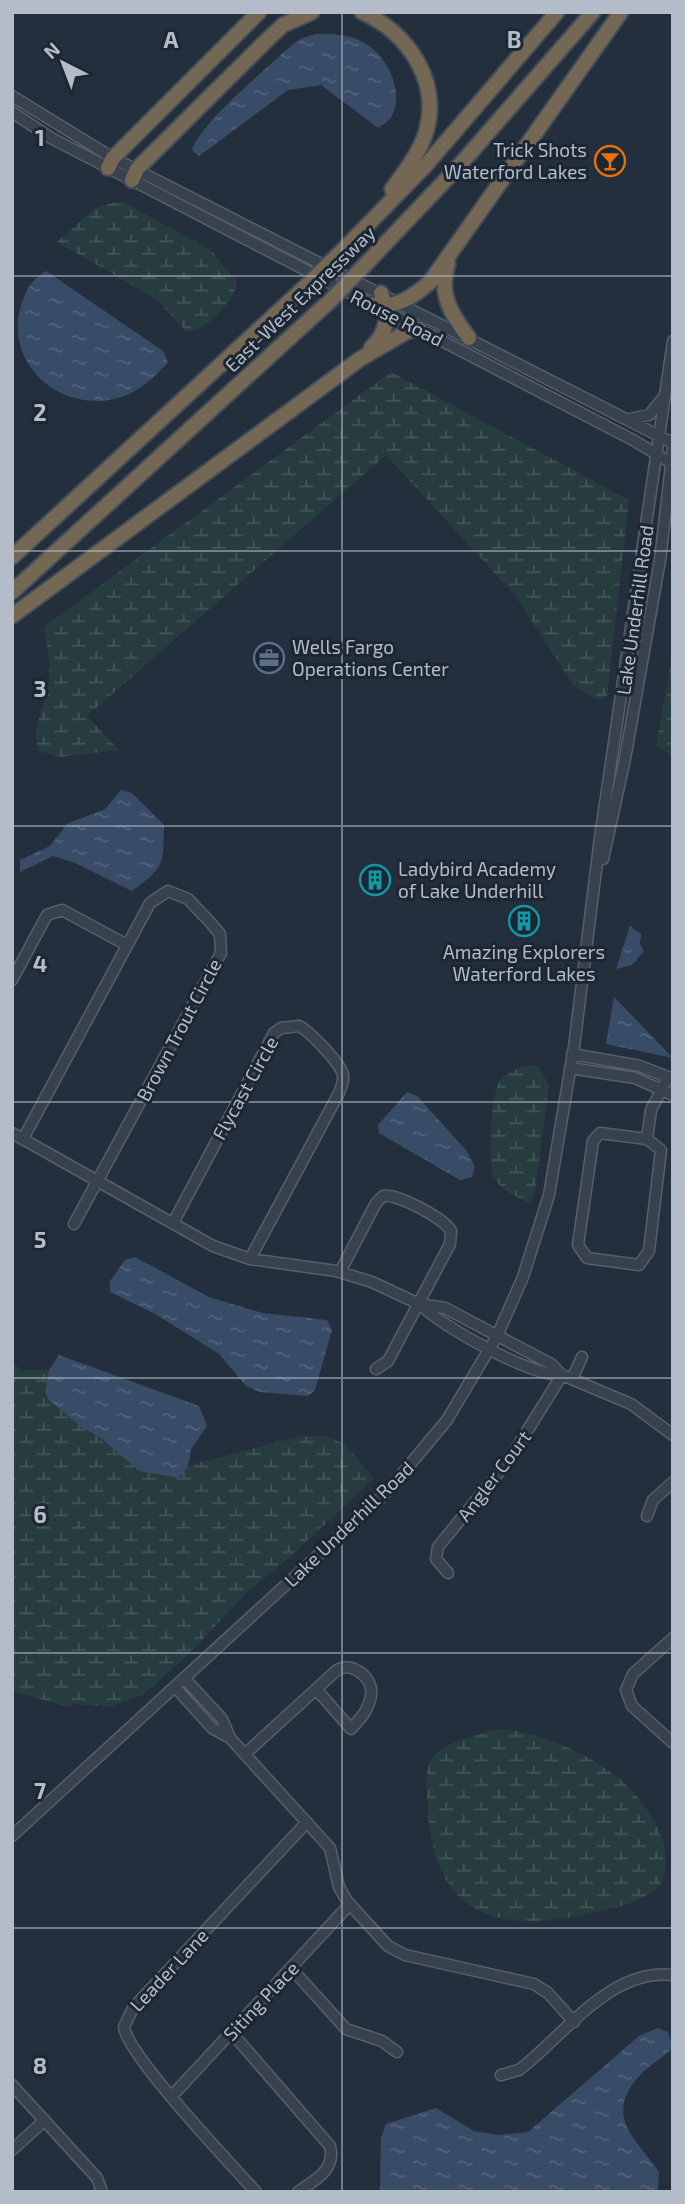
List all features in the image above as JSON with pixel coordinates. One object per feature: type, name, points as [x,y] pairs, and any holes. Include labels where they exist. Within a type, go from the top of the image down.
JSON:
[{"type":"highway","points":[[111,163],[260,12]]},
{"type":"highway","points":[[134,175],[284,25],[312,12]]},
{"type":"highway","points":[[343,250],[404,173],[425,135],[430,115],[423,69],[408,47],[382,21],[362,12]]},
{"type":"highway","name":"East-West Expressway","points":[[12,557],[343,250],[426,165],[557,12]]},
{"type":"highway","name":"East-West Expressway","points":[[12,592],[332,299],[459,166],[593,12]]},
{"type":"highway","points":[[371,305],[389,304],[414,296],[430,282],[451,257],[621,12]]},
{"type":"highway","points":[[451,257],[443,277],[444,294],[448,309],[469,338]]},
{"type":"highway","points":[[360,359],[384,332],[389,304]]},
{"type":"highway","points":[[12,615],[360,359],[408,331],[419,329]]},
{"type":"street","name":"Rouse Road","points":[[12,96],[111,163]]},
{"type":"street","name":"Rouse Road","points":[[12,112],[51,138],[111,163],[389,304],[469,338],[629,419],[673,446]]},
{"type":"street","name":"Rouse Road","points":[[134,175],[371,305]]},
{"type":"street","name":"Rouse Road","points":[[389,304],[419,329],[671,463]]},
{"type":"street","name":"Lake Underhill Road","points":[[12,1836],[402,1476],[447,1420],[497,1336],[523,1277],[549,1195],[570,1068],[673,341]]},
{"type":"street","points":[[629,419],[649,415],[667,394]]},
{"type":"street","name":"Lake Underhill Road","points":[[596,879],[625,759],[662,545],[673,446]]},
{"type":"street","points":[[662,545],[673,522]]},
{"type":"street","name":"Brown Trout Circle","points":[[23,1139],[150,903],[159,895],[176,892],[188,899],[220,934],[221,953],[98,1181]]},
{"type":"street","points":[[12,980],[47,915],[55,911],[62,910],[127,945]]},
{"type":"street","name":"Flycast Circle","points":[[173,1223],[274,1033],[281,1028],[299,1026],[311,1035],[342,1070],[344,1078],[339,1093],[250,1259]]},
{"type":"street","points":[[572,1054],[633,1064],[670,1078],[651,1110],[647,1139]]},
{"type":"street","points":[[570,1068],[629,1077],[673,1096]]},
{"type":"street","points":[[12,1133],[213,1246],[250,1259],[340,1272],[372,1282],[419,1304],[445,1308],[550,1363],[567,1378]]},
{"type":"street","points":[[600,1133],[647,1139],[661,1150],[649,1251],[642,1262],[634,1266],[587,1258],[579,1249],[577,1240],[593,1141],[600,1133]]},
{"type":"street","points":[[74,1224],[98,1181]]},
{"type":"street","points":[[340,1272],[378,1200],[387,1195],[395,1196],[446,1223],[452,1234],[450,1244],[388,1361],[376,1369]]},
{"type":"street","points":[[419,1304],[439,1322],[544,1375],[567,1378],[635,1407],[673,1435]]},
{"type":"street","points":[[567,1378],[582,1357]]},
{"type":"street","name":"Angler Court","points":[[448,1573],[436,1559],[438,1547],[509,1460],[567,1378]]},
{"type":"street","points":[[648,1516],[653,1500],[673,1482]]},
{"type":"street","points":[[673,1638],[633,1674],[626,1690],[635,1709],[673,1743]]},
{"type":"street","points":[[245,1754],[316,1689],[338,1669],[349,1667],[369,1683],[371,1695],[364,1715],[351,1729],[316,1689]]},
{"type":"street","points":[[185,1679],[222,1719],[230,1738]]},
{"type":"street","points":[[175,1687],[212,1728],[230,1738],[332,1850],[339,1887],[350,1904],[394,1951],[534,1984],[548,1993],[574,2022]]},
{"type":"street","name":"Leader Lane","points":[[256,2192],[172,2096],[128,2038],[126,2018],[307,1822]]},
{"type":"street","name":"Siting Place","points":[[172,2096],[350,1904]]},
{"type":"street","points":[[292,1968],[346,2029],[382,2041],[397,2052]]},
{"type":"street","points":[[500,2075],[519,2070],[624,1982],[646,1975],[673,1975]]},
{"type":"street","points":[[232,2032],[330,2146],[332,2157],[327,2170],[298,2192]]},
{"type":"street","points":[[12,2085],[97,2178],[102,2192]]},
{"type":"street","points":[[12,2150],[45,2120]]},
{"type":"green space","points":[[115,202],[125,203],[211,250],[236,281],[232,297],[211,320],[187,332],[156,299],[57,242],[96,208]]},
{"type":"green space","points":[[391,372],[629,500],[607,697],[597,700],[574,686],[514,594],[386,455],[87,716],[119,750],[61,757],[39,751],[37,727],[49,680],[49,657],[44,627]]},
{"type":"green space","points":[[673,649],[673,757],[656,746]]},
{"type":"green space","points":[[531,1065],[539,1067],[549,1085],[535,1191],[530,1203],[510,1193],[497,1182],[492,1169],[490,1145],[493,1103],[500,1080],[517,1069]]},
{"type":"green space","points":[[12,1362],[21,1370],[49,1370],[45,1392],[48,1399],[81,1427],[101,1438],[139,1471],[187,1466],[297,1437],[326,1436],[345,1444],[374,1479],[282,1564],[247,1592],[192,1651],[143,1695],[111,1707],[75,1704],[68,1707],[12,1691]]},
{"type":"green space","points":[[499,1729],[528,1733],[572,1749],[611,1772],[634,1793],[656,1824],[663,1841],[665,1873],[653,1892],[619,1907],[538,1921],[509,1919],[483,1912],[462,1899],[445,1878],[434,1849],[426,1789],[427,1773],[432,1759],[443,1749],[466,1738]]},
{"type":"water","points":[[316,34],[350,37],[363,42],[378,54],[392,75],[395,87],[394,111],[388,121],[378,128],[321,85],[288,90],[199,156],[192,150],[197,139],[219,112],[286,50],[300,39]]},
{"type":"water","points":[[46,271],[163,351],[168,363],[147,383],[121,397],[98,401],[74,398],[53,388],[36,374],[23,354],[18,331],[25,294],[33,281]]},
{"type":"water","points":[[121,790],[132,793],[164,825],[160,864],[143,883],[132,891],[75,863],[53,856],[20,872],[20,860],[50,846],[67,824],[105,809]]},
{"type":"water","points":[[630,926],[641,934],[640,944],[644,951],[632,965],[616,969]]},
{"type":"water","points":[[614,997],[673,1058],[606,1044]]},
{"type":"water","points":[[407,1092],[417,1096],[466,1150],[475,1167],[472,1177],[460,1180],[379,1133],[378,1125]]},
{"type":"water","points":[[135,1257],[209,1297],[262,1313],[327,1320],[332,1330],[315,1390],[308,1396],[260,1392],[246,1386],[219,1354],[157,1315],[110,1292],[110,1281],[125,1260]]},
{"type":"water","points":[[59,1355],[199,1406],[207,1426],[191,1449],[188,1467],[179,1478],[139,1471],[101,1438],[81,1427],[48,1399],[45,1392],[49,1370]]},
{"type":"water","points":[[658,2028],[668,2032],[673,2047],[643,2072],[631,2087],[624,2101],[623,2113],[632,2136],[659,2172],[658,2192],[380,2192],[381,2138],[386,2124],[436,2108],[474,2131],[499,2135],[528,2132],[639,2036]]},
{"type":"place","name":"Trick Shots Waterford Lakes","points":[[610,161]]},
{"type":"place","name":"Wells Fargo Operations Center","points":[[269,658]]},
{"type":"place","name":"Ladybird Academy of Lake Underhill","points":[[375,880]]},
{"type":"place","name":"Amazing Explorers Waterford Lakes","points":[[524,921]]}]
